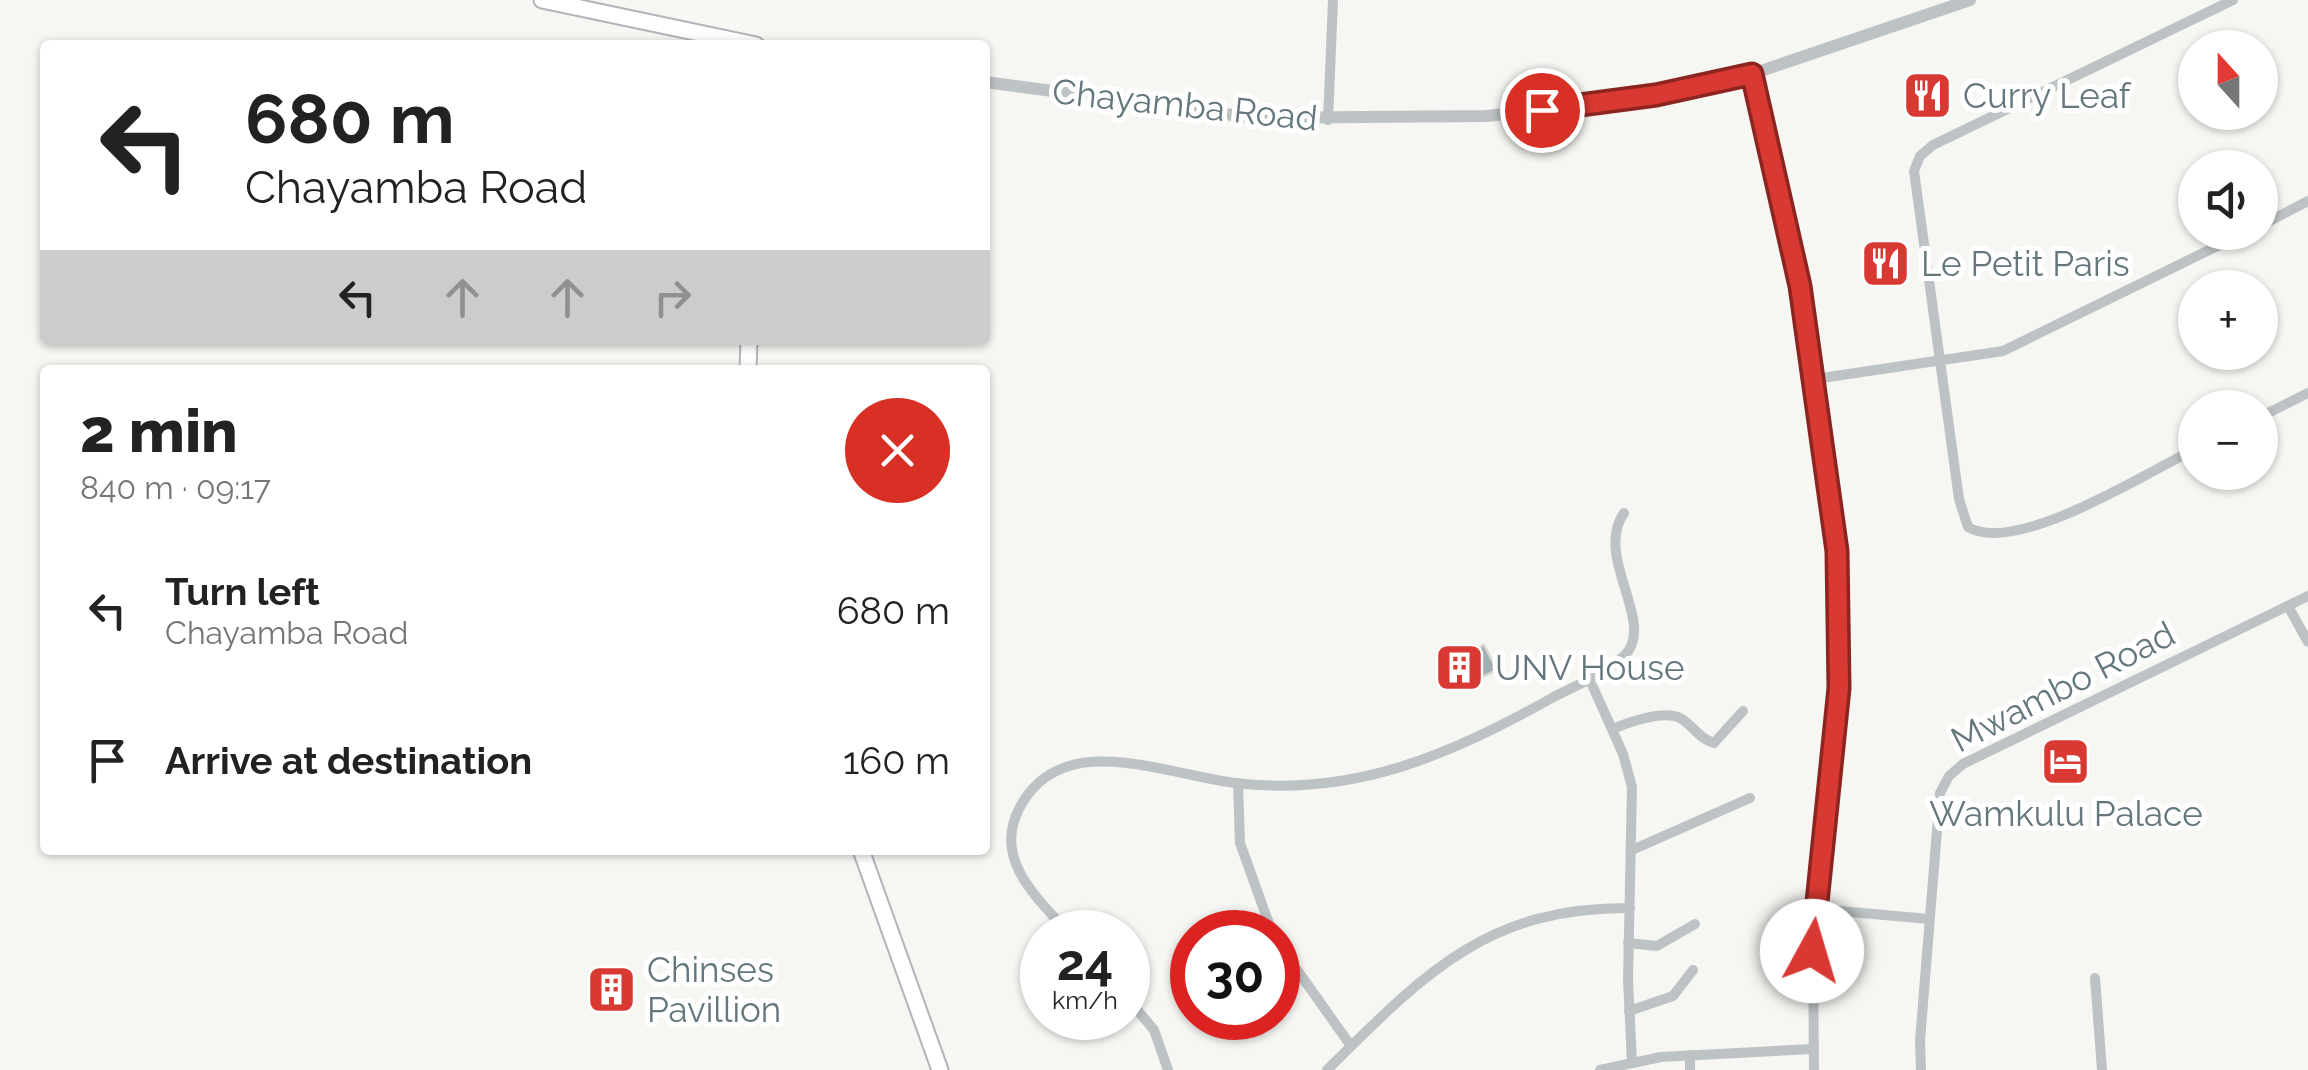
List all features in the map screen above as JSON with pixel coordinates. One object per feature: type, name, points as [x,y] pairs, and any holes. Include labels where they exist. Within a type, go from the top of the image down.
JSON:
[{"type":"main road","points":[[542,0],[732,40]]},
{"type":"main road","points":[[864,855],[940,1070]]},
{"type":"street","points":[[1328,120],[1332,0]]},
{"type":"street","name":"Chayamba Road","points":[[990,83],[1208,114],[1328,120],[1432,119],[1542,110],[1656,95],[1752,74],[1970,0]]},
{"type":"street","points":[[2178,457],[2036,526],[1997,533],[1974,531],[1964,520],[1914,171],[1920,156],[1933,145],[2233,0]]},
{"type":"street","points":[[1752,74],[1791,236],[1837,551],[1840,642],[1836,735],[1817,908],[1814,1070]]},
{"type":"street","points":[[2278,217],[2308,202]]},
{"type":"street","points":[[1815,380],[1940,362],[2021,344],[2210,250]]},
{"type":"street","points":[[2278,408],[2308,393]]},
{"type":"street","points":[[1049,910],[1022,878],[1012,854],[1012,824],[1033,787],[1052,773],[1087,762],[1238,783],[1315,784],[1423,762],[1506,724],[1626,654],[1635,637],[1612,538],[1624,513]]},
{"type":"street","name":"Mwambo Road","points":[[1921,1070],[1940,793],[1956,770],[2308,596]]},
{"type":"street","points":[[2288,606],[2308,642]]},
{"type":"street","points":[[1589,678],[1613,729],[1632,787],[1628,943],[1632,1062]]},
{"type":"street","points":[[1613,729],[1631,722],[1673,716],[1682,718],[1707,742],[1714,743],[1743,711]]},
{"type":"street","points":[[1238,783],[1240,843],[1264,910]]},
{"type":"street","points":[[1632,850],[1750,798]]},
{"type":"street","points":[[1326,1070],[1406,994],[1470,944],[1528,920],[1588,908],[1630,908]]},
{"type":"street","points":[[1817,908],[1929,920]]},
{"type":"street","points":[[1628,943],[1657,946],[1695,924]]},
{"type":"street","points":[[1630,1011],[1673,996],[1693,970]]},
{"type":"street","points":[[1300,974],[1351,1046]]},
{"type":"street","points":[[2095,978],[2102,1070]]},
{"type":"street","points":[[1150,1025],[1168,1070]]},
{"type":"street","points":[[1600,1070],[1690,1055],[1812,1048]]},
{"type":"street","points":[[1690,1055],[1690,1070]]},
{"type":"building","name":"UNV House","points":[[1484,645],[1497,670],[1455,690],[1446,671],[1457,665],[1454,660]]},
{"type":"place","name":"Curry Leaf","points":[[1928,96]]},
{"type":"place","name":"Le Petit Paris","points":[[1886,264]]},
{"type":"place","name":"UNV House","points":[[1460,668]]},
{"type":"place","name":"Wamkulu Palace","points":[[2066,762]]},
{"type":"place","name":"Chinses Pavillion","points":[[612,990]]},
{"type":"route","points":[[1542,110],[1656,95],[1752,74],[1800,286],[1837,551],[1839,688],[1812,951]]}]
